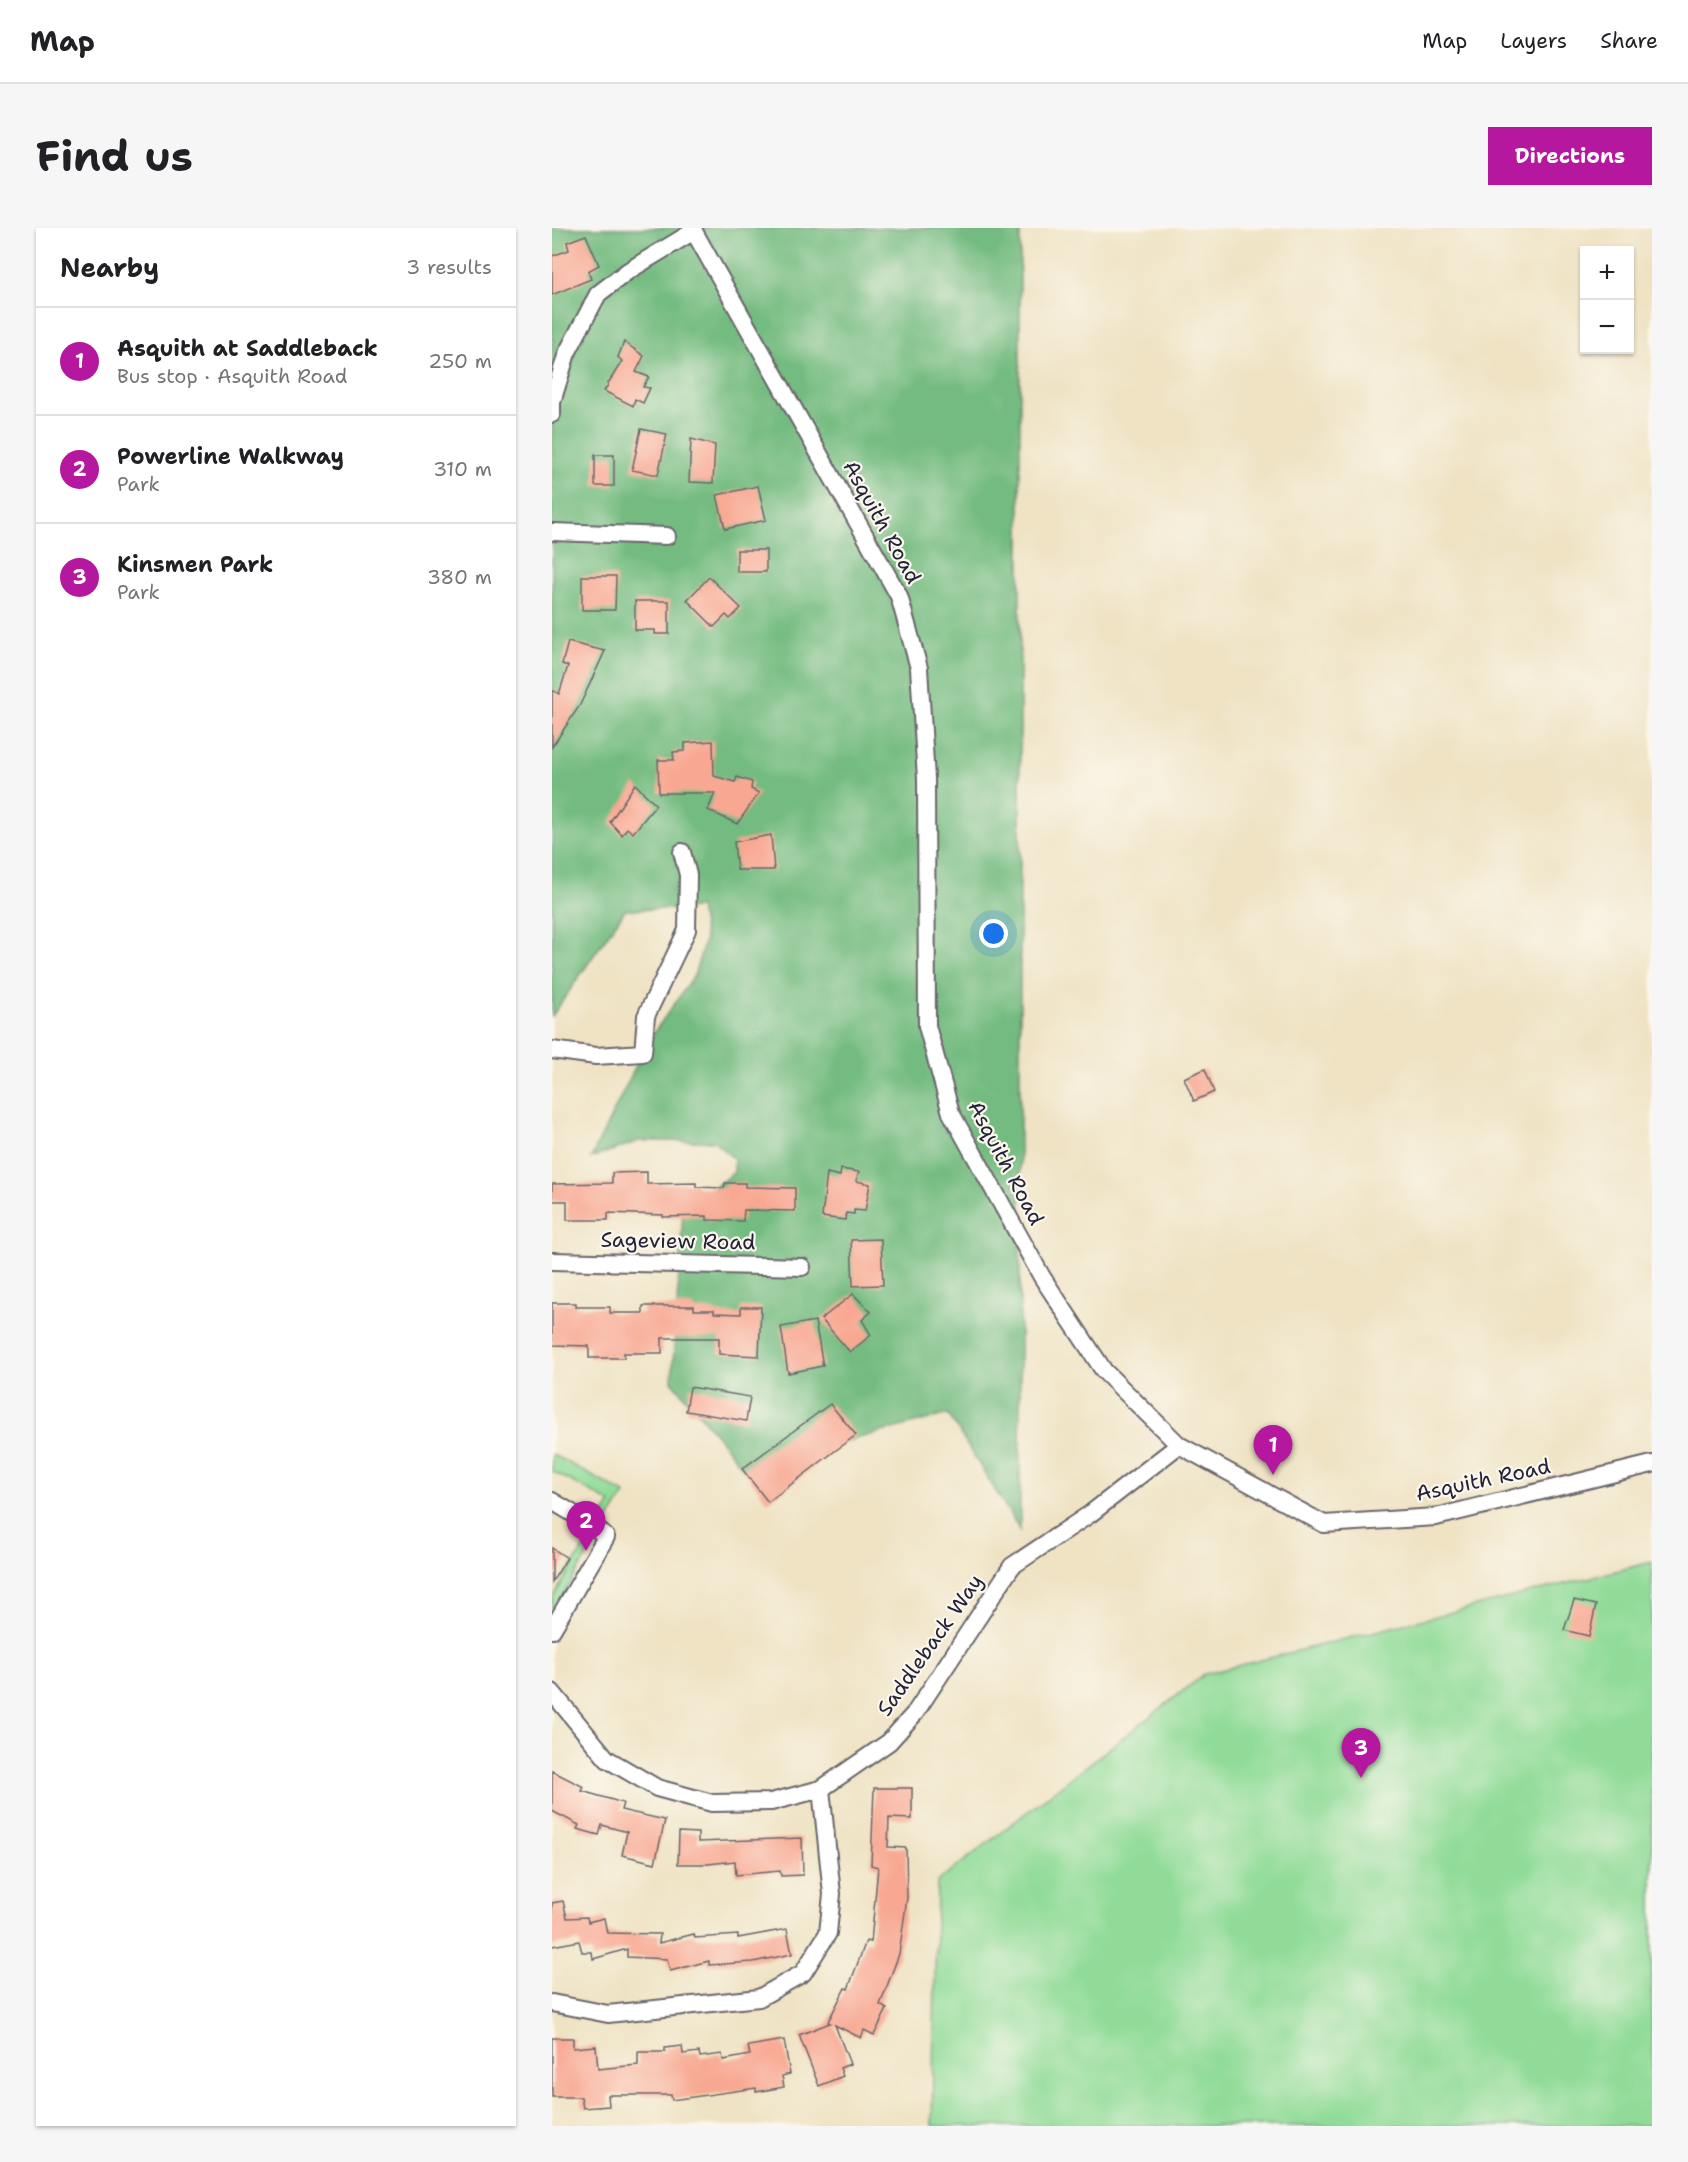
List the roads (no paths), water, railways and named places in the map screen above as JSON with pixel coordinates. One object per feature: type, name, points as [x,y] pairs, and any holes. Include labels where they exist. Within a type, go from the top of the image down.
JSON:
[{"type":"street","points":[[552,414],[552,402],[567,353],[598,294],[628,271],[693,230]]},
{"type":"street","name":"Asquith Road","points":[[693,230],[899,596],[919,668],[922,712],[926,779],[927,1026],[951,1113],[1042,1277],[1104,1371],[1179,1445],[1324,1524],[1436,1517],[1652,1464]]},
{"type":"street","points":[[552,532],[668,536]]},
{"type":"street","points":[[552,1050],[596,1056],[643,1053],[646,1016],[687,930],[688,875],[682,852]]},
{"type":"street","name":"Sageview Road","points":[[552,1261],[802,1267]]},
{"type":"street","name":"Saddleback Way","points":[[552,1692],[607,1759],[657,1788],[712,1803],[771,1802],[821,1789],[889,1742],[915,1713],[1012,1566],[1090,1514],[1179,1445]]},
{"type":"street","points":[[552,1501],[594,1526],[606,1536],[552,1630]]},
{"type":"street","points":[[552,2003],[608,2014],[759,1998],[803,1973],[828,1933],[832,1894],[821,1789]]},
{"type":"place","name":"Asquith at Saddleback","points":[[1273,1475]]},
{"type":"place","name":"Powerline Walkway","points":[[586,1551]]},
{"type":"place","name":"Kinsmen Park","points":[[1361,1778]]}]
